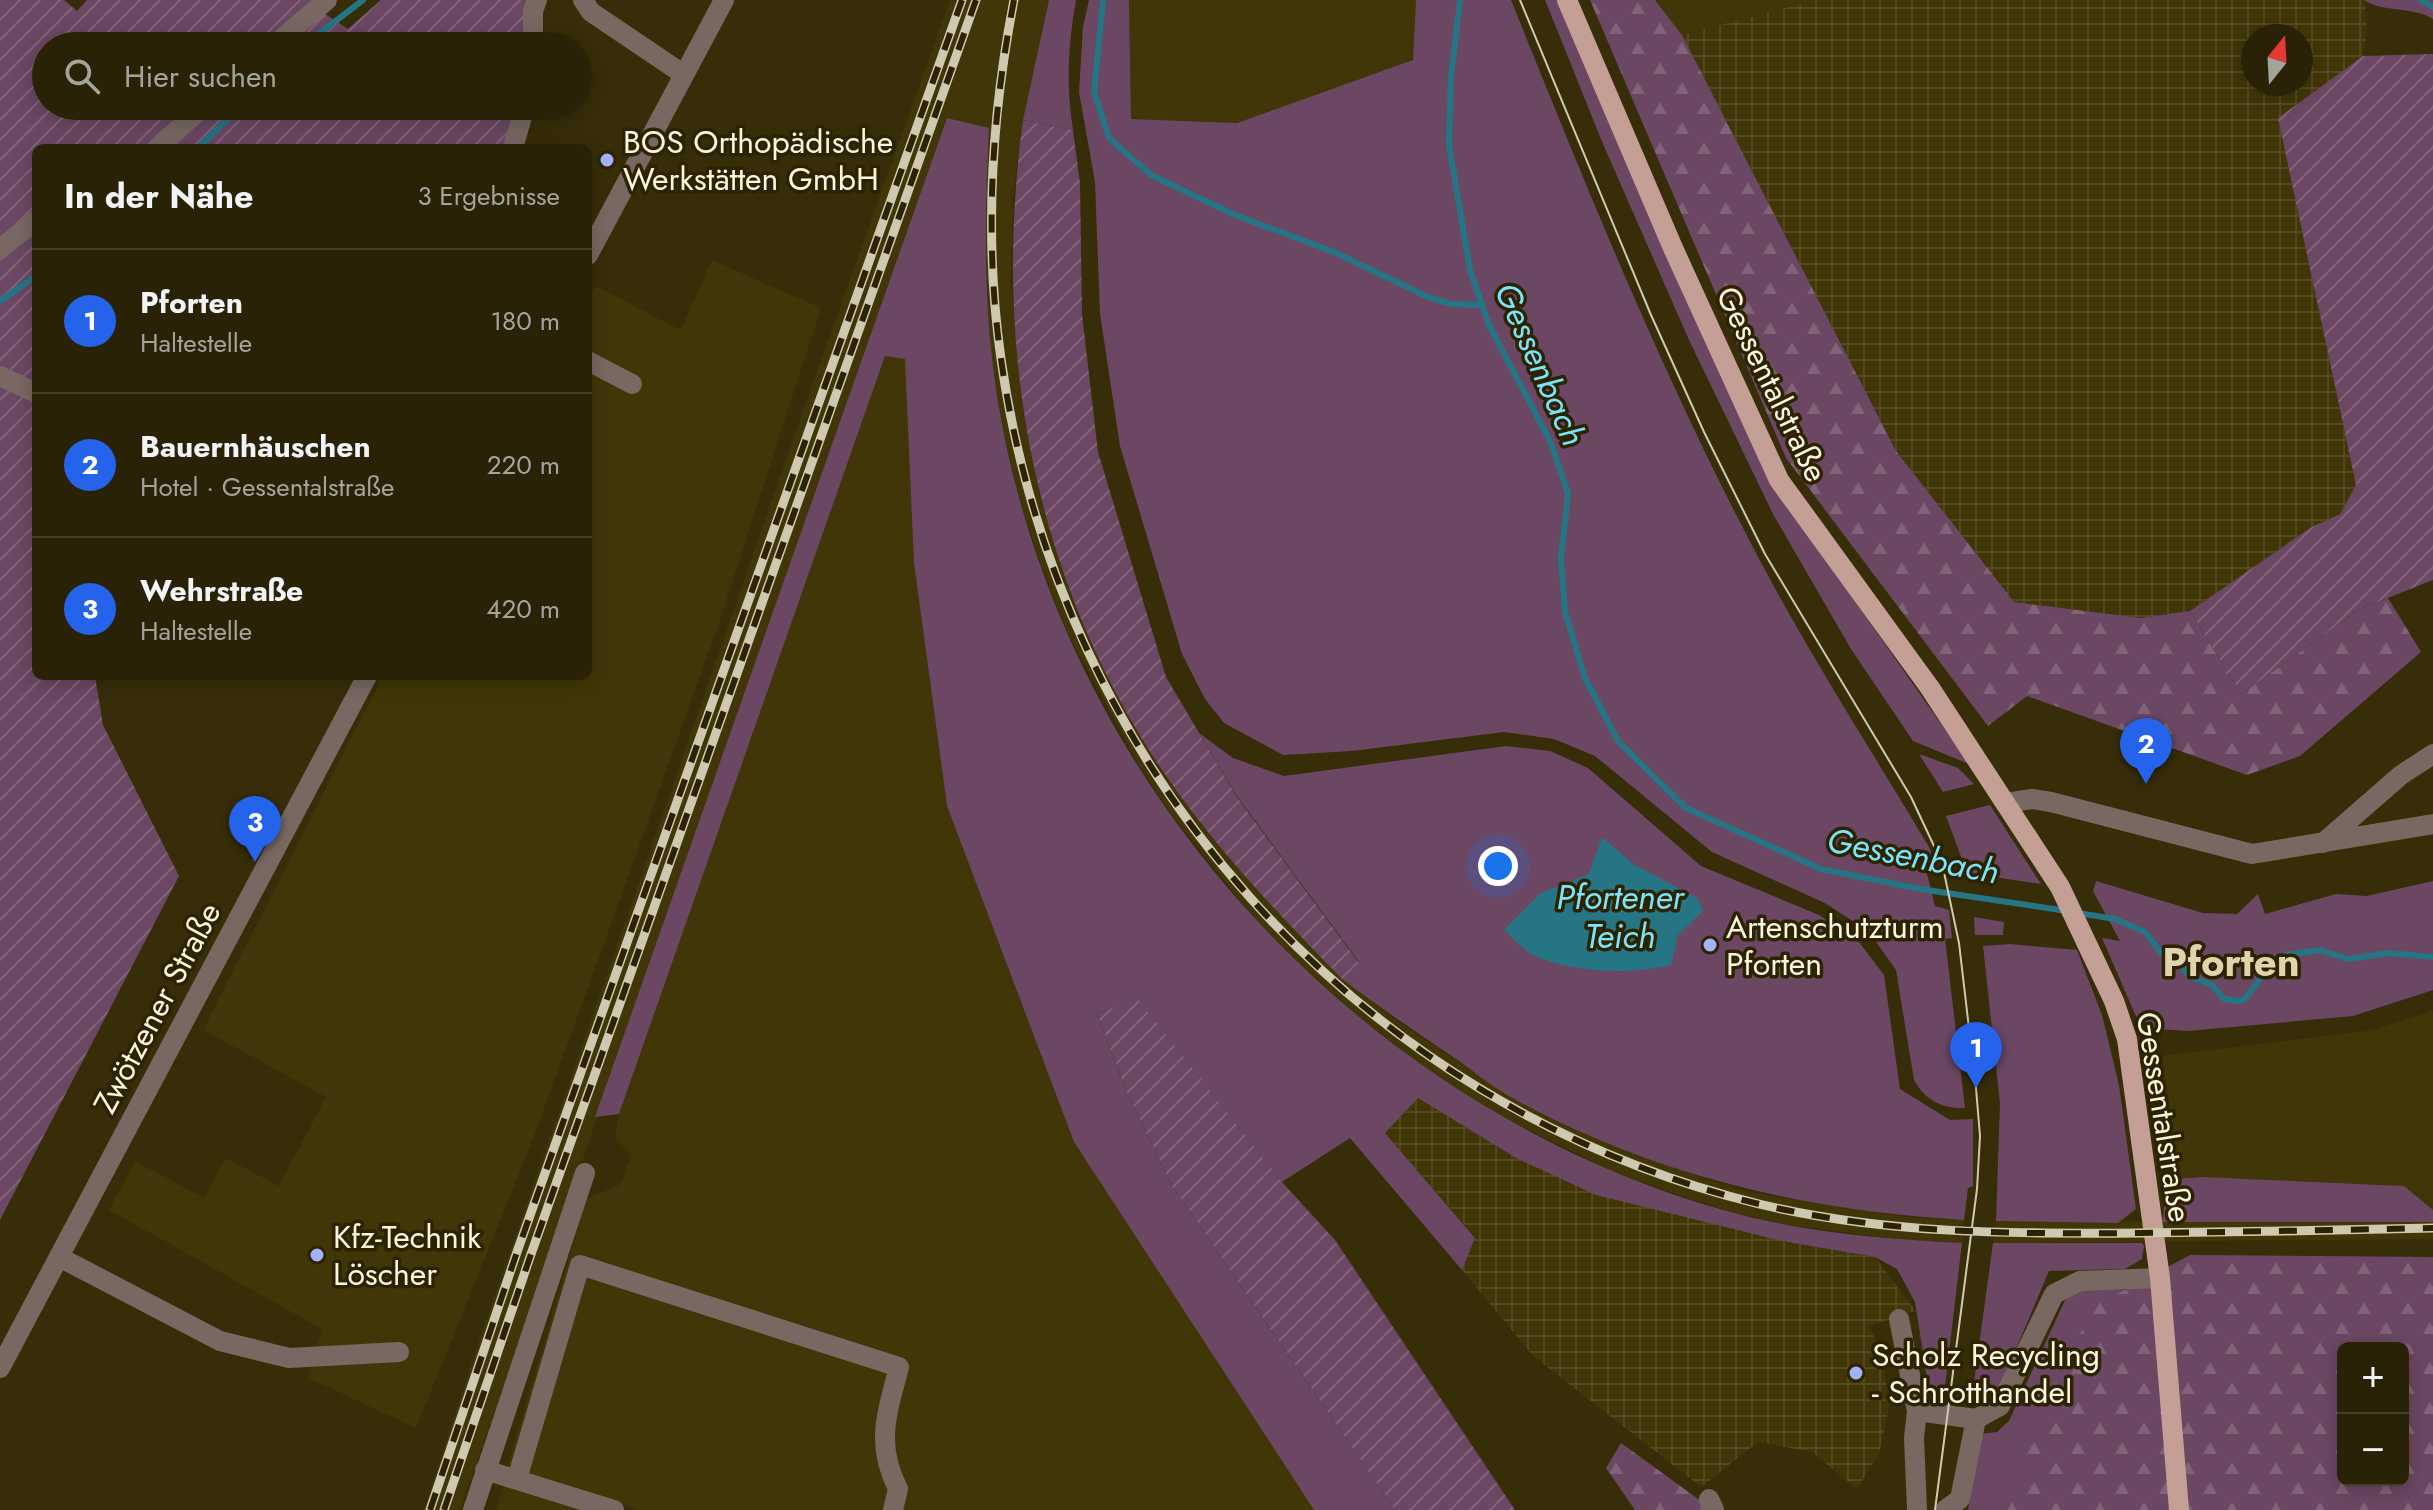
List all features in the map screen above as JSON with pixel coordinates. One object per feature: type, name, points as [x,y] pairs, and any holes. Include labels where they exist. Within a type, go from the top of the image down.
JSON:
[{"type":"main road","name":"Gessentalstraße","points":[[1567,0],[1673,248],[1779,480],[1930,688],[2060,887],[2084,935],[2127,1039],[2160,1278],[2179,1510]]},
{"type":"street","points":[[289,32],[327,0]]},
{"type":"street","points":[[533,32],[533,11],[537,0]]},
{"type":"street","points":[[583,0],[591,12],[683,74]]},
{"type":"street","points":[[592,247],[724,0]]},
{"type":"street","points":[[161,144],[188,120]]},
{"type":"street","points":[[514,144],[521,120]]},
{"type":"street","points":[[0,249],[32,223]]},
{"type":"street","points":[[592,363],[632,384]]},
{"type":"street","points":[[0,376],[32,391]]},
{"type":"street","name":"Zwötzener Straße","points":[[0,1368],[365,680]]},
{"type":"street","points":[[2323,843],[2401,775],[2433,754]]},
{"type":"street","points":[[2005,803],[2032,799],[2051,802],[2252,854],[2433,824]]},
{"type":"street","points":[[473,1510],[585,1173]]},
{"type":"street","points":[[59,1257],[220,1341],[289,1358],[399,1352]]},
{"type":"street","points":[[517,1479],[580,1265],[899,1367],[884,1427],[888,1468],[898,1489],[893,1510]]},
{"type":"street","points":[[1917,1411],[1976,1419],[2000,1406],[2054,1294],[2080,1281],[2160,1278]]},
{"type":"street","points":[[1899,1319],[1917,1411],[1914,1438],[1917,1510]]},
{"type":"street","points":[[1945,1510],[1960,1499],[1976,1419]]},
{"type":"street","points":[[485,1470],[614,1510]]},
{"type":"shaded area","points":[[950,0],[1049,0],[1023,120],[1013,197],[1011,284],[1023,411],[1040,497],[1073,601],[1131,718],[1170,781],[1212,838],[1342,978],[1389,1015],[1514,1099],[1704,1179],[1755,1193],[1906,1217],[1964,1220],[1962,1243],[1902,1240],[1782,1224],[1727,1211],[1618,1174],[1496,1114],[1381,1037],[1328,993],[1266,933],[1171,814],[1137,762],[1067,632],[1020,501],[1001,421],[990,348],[984,217],[989,128],[947,118],[460,1510],[424,1510],[476,1350],[803,411]]},
{"type":"shaded area","points":[[1129,0],[1416,0],[1414,60],[1237,123],[1131,119]]},
{"type":"shaded area","points":[[1655,0],[1819,0],[1682,35]]},
{"type":"shaded area","points":[[1816,0],[2364,0],[2367,27],[2363,56],[2313,92],[2313,24],[2241,24],[2241,96],[2308,96],[2278,118],[2356,485],[2340,514],[2310,528],[2190,611],[2141,618],[2014,602],[1896,451],[1682,35]]},
{"type":"shaded area","points":[[712,260],[821,308],[719,623],[609,930],[533,1139],[416,1428],[308,1378],[322,1329],[109,1210],[135,1161],[204,1198],[226,1158],[279,1186],[326,1097],[203,1030],[381,680],[592,680],[592,292],[596,286],[681,330]]},
{"type":"shaded area","points":[[885,355],[906,359],[914,563],[947,806],[1074,1142],[1314,1510],[639,1510],[507,1468],[586,1199],[621,1184],[631,1155],[615,1138],[619,1114]]},
{"type":"shaded area","points":[[2433,1011],[2433,1210],[2403,1186],[2203,1177],[2175,1179],[2162,1056],[2373,1030]]},
{"type":"shaded area","points":[[1418,1098],[1516,1158],[1782,1241],[1875,1257],[1916,1311],[1869,1326],[1883,1356],[1889,1408],[1879,1454],[1857,1489],[1812,1452],[1758,1442],[1701,1487],[1533,1356],[1462,1270],[1475,1237],[1385,1133]]},
{"type":"shaded area","points":[[1996,1221],[2433,1222],[2433,1239],[1993,1243]]},
{"type":"shaded area","points":[[504,1484],[587,1510],[496,1510]]},
{"type":"green space","points":[[0,0],[64,0],[77,11],[87,0],[318,0],[313,6],[348,29],[381,0],[529,0],[526,32],[32,32],[32,120],[513,120],[507,144],[32,144],[32,680],[96,680],[103,725],[179,876],[0,1220]]},
{"type":"green space","points":[[1049,0],[1076,0],[1069,65],[1073,130],[1023,120]]},
{"type":"green space","points":[[1089,0],[1129,0],[1131,119],[1237,123],[1413,60],[1416,0],[1511,0],[1633,294],[1734,511],[1809,648],[1929,847],[1938,870],[1926,870],[1935,906],[1949,910],[1952,938],[1945,939],[1965,1108],[1935,1102],[1923,1093],[1914,1080],[1896,970],[1869,932],[1825,903],[1712,852],[1595,756],[1554,739],[1504,732],[1352,751],[1283,755],[1224,723],[1205,699],[1182,654],[1120,446],[1100,314],[1095,182],[1079,92],[1083,27]]},
{"type":"green space","points":[[1545,0],[1557,0],[1770,480],[1969,764],[1913,741],[1851,649],[1773,514],[1689,340],[1603,144]]},
{"type":"green space","points":[[1590,0],[1655,0],[1682,35],[1896,451],[2014,602],[2141,618],[2190,611],[2241,694],[2360,609],[2388,598],[2421,652],[2300,756],[2247,775],[2027,696],[1988,726],[1786,458]]},
{"type":"green space","points":[[2364,0],[2433,0],[2433,19],[2416,12],[2380,7]]},
{"type":"green space","points":[[2433,54],[2433,580],[2360,609],[2241,694],[2190,611],[2310,528],[2340,514],[2356,485],[2278,118],[2308,96],[2313,96],[2313,92],[2363,56]]},
{"type":"green space","points":[[947,118],[989,128],[986,238],[988,310],[995,383],[1001,419],[1037,556],[1092,685],[1164,805],[1252,915],[1353,1012],[1467,1095],[1591,1161],[1723,1210],[1782,1224],[1841,1233],[1962,1243],[1943,1403],[1929,1391],[1915,1302],[1897,1269],[1875,1257],[1782,1241],[1596,1195],[1516,1158],[1418,1098],[1385,1133],[1475,1238],[1462,1270],[1350,1138],[1282,1182],[1137,999],[1097,1014],[1125,1089],[1172,1186],[1395,1510],[1314,1510],[1074,1142],[947,806],[914,563],[905,359],[885,356],[619,1114],[595,1117]]},
{"type":"green space","points":[[1023,120],[1073,130],[1080,183],[1082,314],[1098,452],[1166,677],[1237,797],[1359,963],[1342,979],[1252,884],[1171,783],[1124,708],[1086,629],[1056,549],[1034,465],[1020,380],[1013,294],[1015,207]]},
{"type":"green space","points":[[1199,733],[1233,758],[1284,776],[1506,746],[1550,751],[1588,768],[1701,866],[1819,915],[1859,942],[1884,975],[1900,1089],[1950,1120],[1973,1119],[1973,1186],[1968,1188],[1964,1220],[1847,1208],[1734,1185],[1623,1150],[1569,1127],[1501,1091],[1342,979],[1359,962],[1237,796]]},
{"type":"green space","points":[[1919,754],[1958,768],[1974,784],[1943,792]]},
{"type":"green space","points":[[1990,805],[2041,884],[1967,873],[1946,816]]},
{"type":"green space","points":[[2096,881],[2203,913],[2237,914],[2258,894],[2265,914],[2336,894],[2367,896],[2433,881],[2433,990],[2353,1016],[2188,1031],[2141,1028],[2102,938],[2120,941],[2093,891]]},
{"type":"green space","points":[[1974,917],[2004,922],[2003,935],[1975,935]]},
{"type":"green space","points":[[2010,944],[2077,950],[2102,1015],[2119,1085],[2136,1209],[2118,1223],[1996,1221],[2000,1103],[1983,946]]},
{"type":"green space","points":[[1137,998],[1282,1182],[1335,1240],[1515,1510],[1395,1510],[1172,1186],[1126,1091],[1097,1014]]},
{"type":"green space","points":[[2203,1177],[2404,1186],[2433,1210],[2433,1222],[2162,1222],[2168,1184],[2175,1179]]},
{"type":"green space","points":[[1993,1243],[2142,1243],[2144,1246],[2142,1259],[2125,1269],[2049,1271],[1997,1394],[1989,1401],[1971,1404]]},
{"type":"green space","points":[[2190,1255],[2433,1257],[2433,1510],[2006,1510],[2056,1373],[2098,1304]]},
{"type":"green space","points":[[2093,1287],[2126,1290],[2098,1305],[2006,1510],[1968,1510],[1981,1434],[1997,1432],[2009,1421],[2067,1296]]},
{"type":"green space","points":[[1621,1443],[1705,1504],[1708,1510],[1635,1510],[1606,1468]]},
{"type":"water","name":"Pfortener Teich","points":[[1602,837],[1633,864],[1697,898],[1703,911],[1678,935],[1671,965],[1620,971],[1565,966],[1529,953],[1504,930],[1541,893],[1589,874]]},
{"type":"waterway","points":[[321,32],[363,0]]},
{"type":"waterway","points":[[1103,0],[1094,92],[1109,138],[1151,175],[1235,215],[1334,252],[1428,297],[1452,304],[1482,305]]},
{"type":"waterway","name":"Gessenbach","points":[[1460,0],[1451,76],[1449,145],[1470,270],[1489,325],[1550,441],[1568,493],[1561,559],[1565,612],[1585,678],[1618,741],[1686,808],[1821,869],[1920,889],[2067,911]]},
{"type":"waterway","points":[[2421,0],[2433,7]]},
{"type":"waterway","points":[[202,144],[227,120]]},
{"type":"waterway","points":[[0,301],[32,279]]},
{"type":"waterway","name":"Gessenbach","points":[[2078,913],[2115,919],[2145,932],[2162,954],[2178,961],[2189,976],[2212,985],[2224,999],[2238,1001],[2245,999],[2264,974],[2286,955],[2319,950],[2349,959],[2388,953],[2433,957]]},
{"type":"tram line","points":[[1520,0],[1651,315],[1704,432],[1765,554],[1911,797],[1942,863],[1959,943],[1980,1136],[1977,1189],[1935,1510]]},
{"type":"railway","points":[[430,1510],[517,1252],[962,0]]},
{"type":"railway","points":[[444,1510],[530,1257],[976,0]]},
{"type":"railway","points":[[1014,0],[995,134],[993,269],[1001,359],[1034,509],[1087,650],[1160,780],[1250,898],[1357,1001],[1478,1088],[1613,1156],[1759,1204],[1806,1214],[1901,1227],[1996,1232],[2433,1228]]},
{"type":"place","name":"BOS Orthopädische Werkstätten GmbH","points":[[607,160]]},
{"type":"place","name":"Bauernhäuschen","points":[[2146,784]]},
{"type":"place","name":"Wehrstraße","points":[[255,862]]},
{"type":"place","name":"Artenschutzturm Pforten","points":[[1710,945]]},
{"type":"place","name":"Pforten","points":[[1976,1088]]},
{"type":"place","name":"Kfz-Technik Löscher","points":[[317,1255]]},
{"type":"place","name":"Scholz Recycling - Schrotthandel","points":[[1856,1373]]},
{"type":"district","name":"Pforten","points":[[2231,962]]}]
